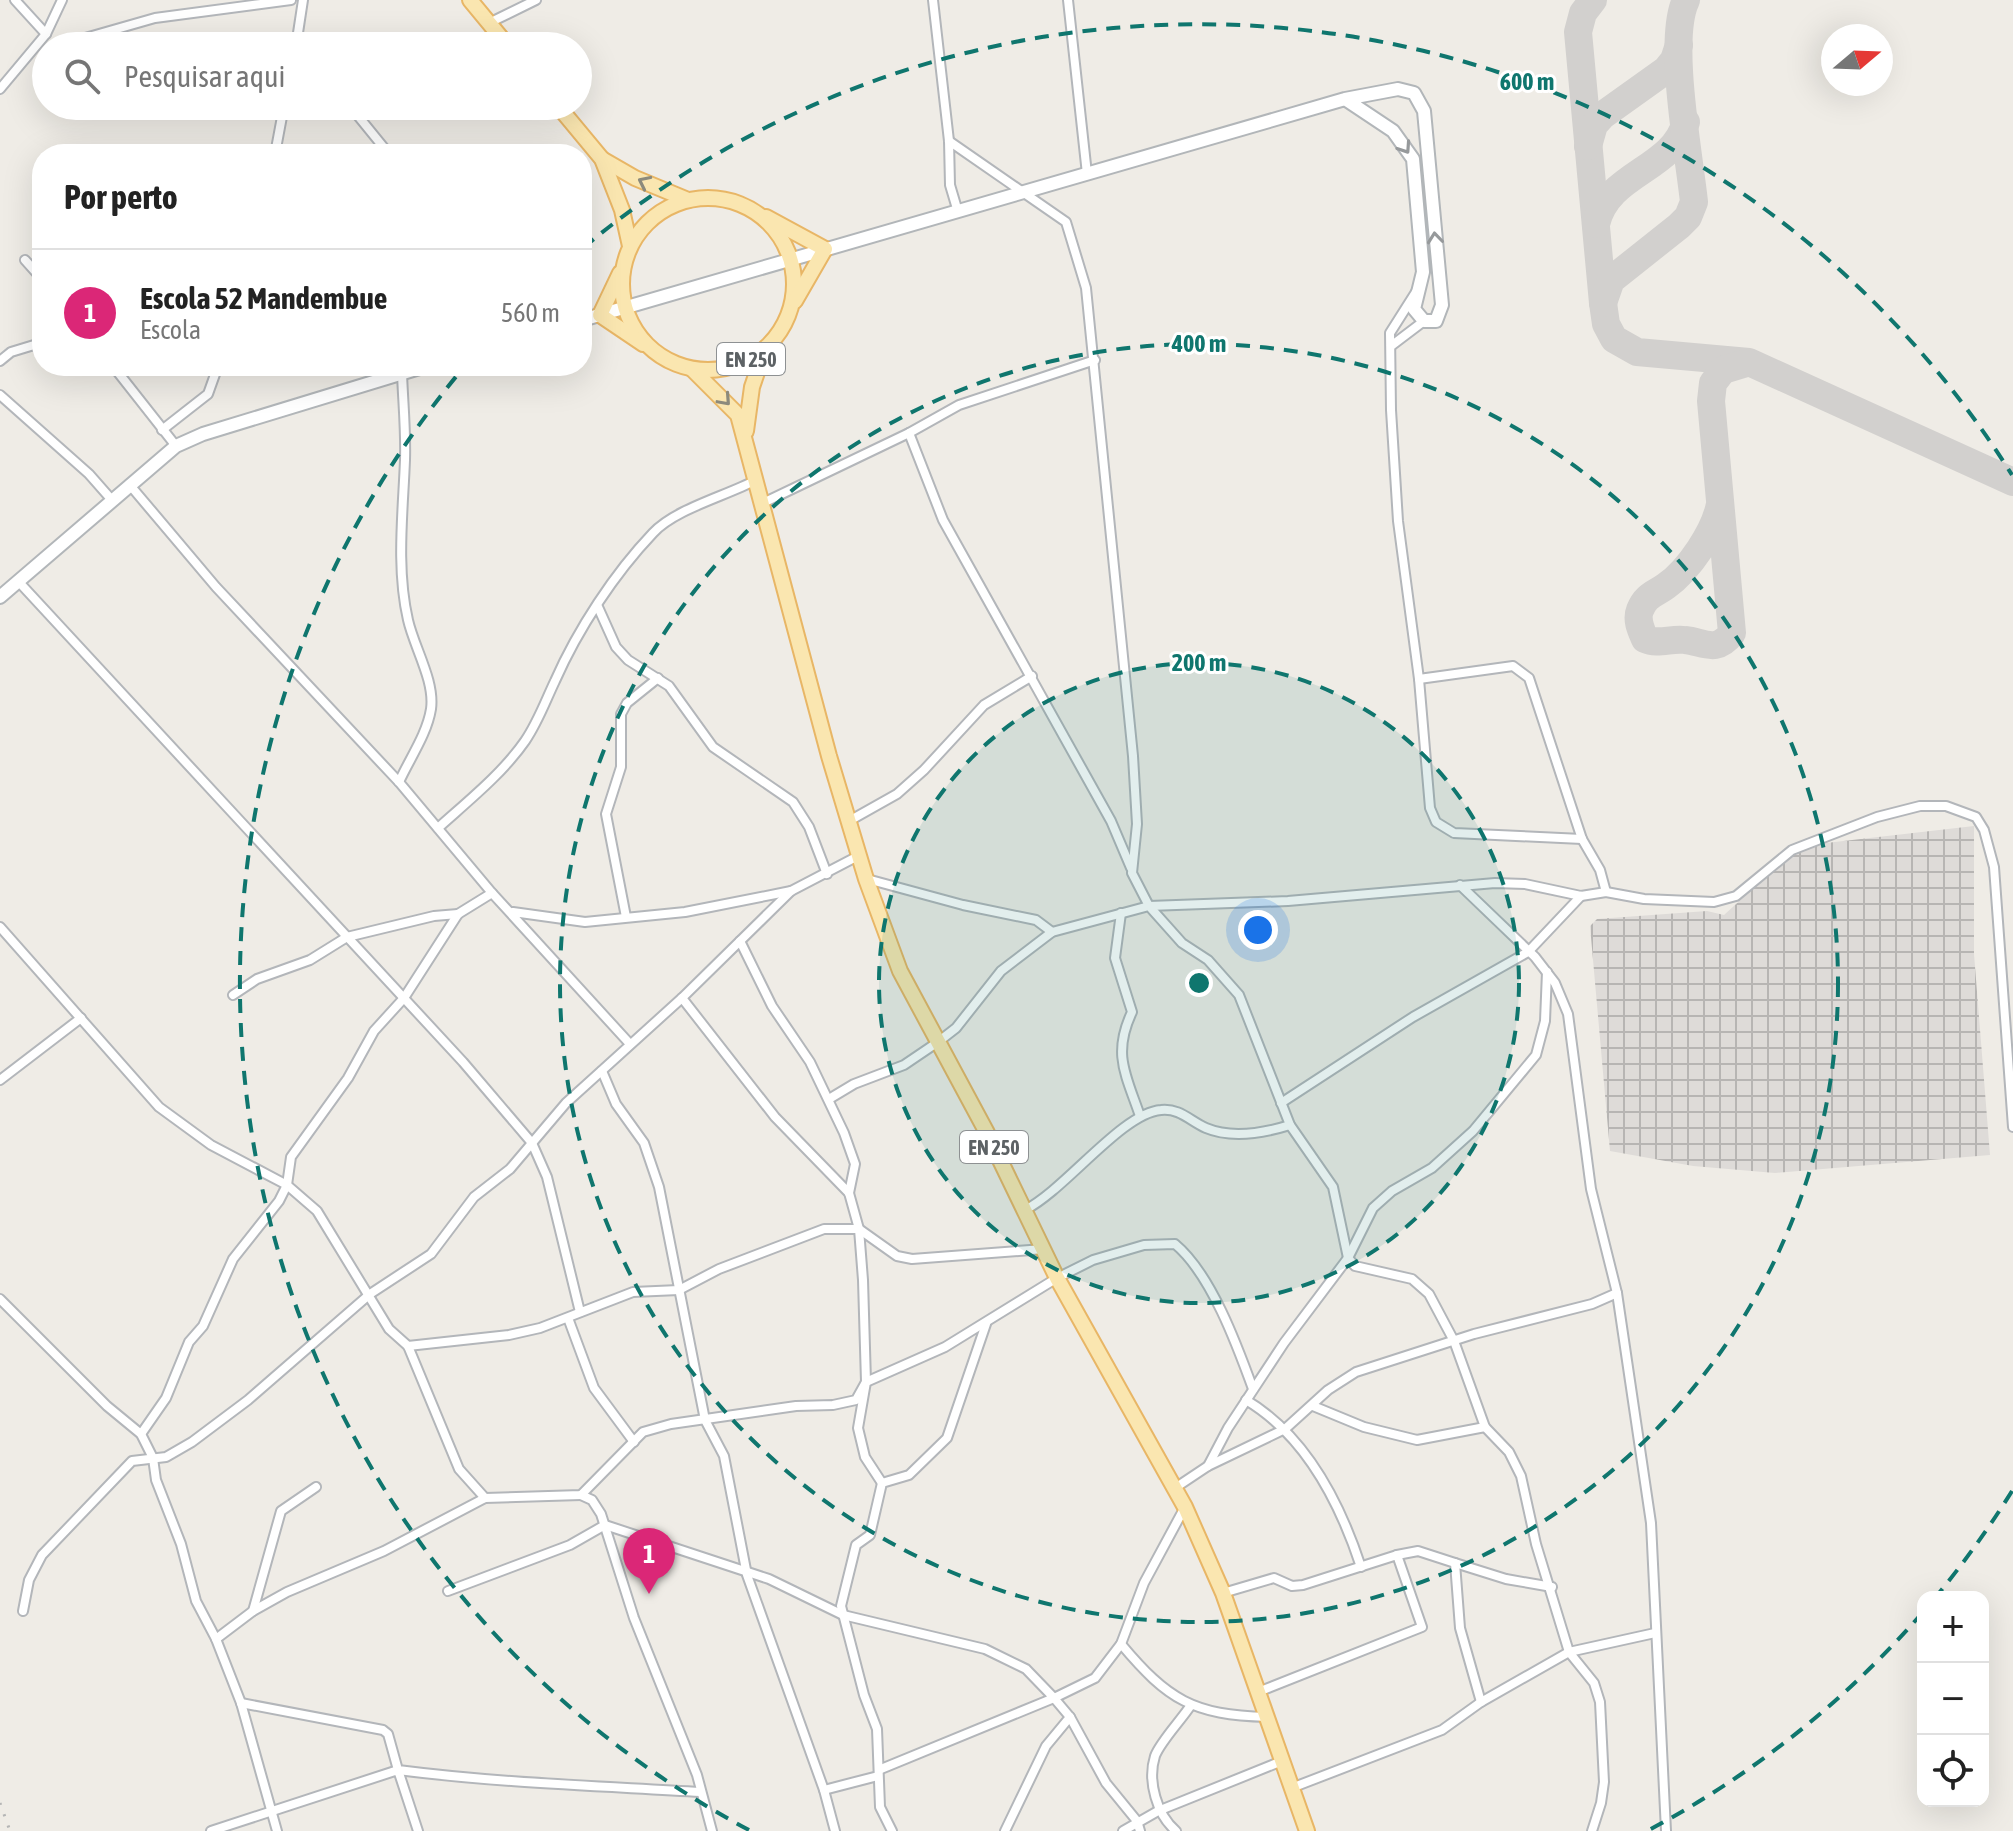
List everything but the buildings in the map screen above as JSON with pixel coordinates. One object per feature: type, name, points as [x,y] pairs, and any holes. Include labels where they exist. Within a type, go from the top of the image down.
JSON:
[{"type":"main road","points":[[470,0],[496,32]]},
{"type":"main road","points":[[570,120],[590,144]]},
{"type":"main road","points":[[592,147],[602,159],[622,210],[630,246]]},
{"type":"main road","points":[[602,159],[635,178],[688,200],[731,201],[751,209],[825,249],[791,308]]},
{"type":"main road","points":[[650,348],[600,315],[624,266],[630,246],[645,225],[664,209],[688,200]]},
{"type":"main road","name":"EN 250","points":[[625,309],[635,330],[650,348],[669,362],[692,369],[731,367],[765,349],[781,331],[791,308],[794,284],[791,260],[768,222],[751,209]]},
{"type":"main road","points":[[624,266],[625,309]]},
{"type":"main road","name":"EN 250","points":[[745,439],[752,387],[765,349]]},
{"type":"main road","name":"EN 250","points":[[692,369],[738,415],[849,821],[866,879],[900,971],[1025,1210],[1057,1278],[1185,1507],[1223,1593],[1307,1831]]},
{"type":"street","points":[[15,0],[44,32]]},
{"type":"street","points":[[47,32],[62,0]]},
{"type":"street","points":[[106,32],[155,18],[291,0]]},
{"type":"street","points":[[299,32],[303,0]]},
{"type":"street","points":[[489,23],[536,0]]},
{"type":"street","points":[[933,0],[949,141],[950,185],[958,212]]},
{"type":"street","points":[[1068,0],[1087,174]]},
{"type":"street","points":[[0,89],[32,54]]},
{"type":"street","points":[[592,317],[1345,99],[1407,90],[1414,93],[1424,111],[1442,305],[1436,321],[1424,321],[1391,346]]},
{"type":"street","points":[[1345,99],[1393,131],[1413,159],[1423,272],[1414,309],[1424,321]]},
{"type":"street","points":[[277,144],[281,120]]},
{"type":"street","points":[[361,120],[381,144]]},
{"type":"street","points":[[949,141],[1066,222],[1086,288],[1133,756],[1137,824],[1132,873]]},
{"type":"street","points":[[25,260],[32,268]]},
{"type":"street","points":[[1417,291],[1392,329],[1391,346],[1398,521],[1419,679],[1430,808],[1436,822],[1454,833],[1582,839]]},
{"type":"street","points":[[0,361],[11,352],[32,346]]},
{"type":"street","points":[[761,504],[909,433],[959,405],[1095,360]]},
{"type":"street","points":[[121,376],[176,446]]},
{"type":"street","points":[[162,430],[208,394],[214,376]]},
{"type":"street","points":[[0,597],[176,446],[203,434],[392,376]]},
{"type":"street","points":[[399,782],[425,730],[431,707],[431,692],[406,606],[401,531],[405,458],[402,376]]},
{"type":"street","points":[[0,395],[89,474],[111,499]]},
{"type":"street","points":[[909,433],[943,520],[1111,821],[1149,906],[1182,943],[1208,960],[1239,995],[1290,1125],[1333,1187],[1348,1258],[1355,1266],[1412,1279],[1429,1294],[1454,1341],[1485,1427],[1509,1452],[1521,1476],[1536,1544],[1552,1587],[1569,1652],[1594,1683],[1600,1702],[1604,1782],[1592,1831]]},
{"type":"street","points":[[438,828],[499,772],[523,743],[543,711],[576,640],[624,567],[654,532],[669,520],[756,480]]},
{"type":"street","points":[[129,484],[216,587],[399,782],[492,893],[513,912],[630,1044]]},
{"type":"street","points":[[18,581],[404,998],[532,1143],[547,1177],[580,1312]]},
{"type":"street","points":[[598,607],[616,647],[628,660],[658,678],[682,701],[713,747],[793,802],[809,827],[827,874]]},
{"type":"street","points":[[1419,679],[1513,666],[1529,678],[1582,839],[1600,870],[1606,892]]},
{"type":"street","points":[[849,821],[897,794],[924,770],[984,705],[1032,676]]},
{"type":"street","points":[[626,917],[606,814],[621,767],[621,714],[627,703],[658,678]]},
{"type":"street","points":[[829,1099],[854,1084],[904,1065],[938,1042],[956,1028],[1001,971],[1052,932],[1121,913],[1149,906],[1288,901],[1460,885],[1525,884],[1581,896],[1606,892],[1644,899],[1714,902],[1736,896],[1792,850],[1900,809],[1946,806],[1976,817],[1984,830],[1994,867],[2013,1127]]},
{"type":"street","points":[[513,912],[574,922],[696,910],[791,891],[860,855]]},
{"type":"street","points":[[866,879],[963,905],[1036,920],[1052,932]]},
{"type":"street","points":[[1460,885],[1485,906],[1547,972],[1568,1014],[1591,1189],[1617,1293],[1651,1523],[1666,1831]]},
{"type":"street","points":[[23,1611],[29,1580],[42,1555],[132,1461],[166,1457],[192,1442],[248,1400],[370,1294],[431,1254],[474,1197],[510,1169],[566,1103],[682,998],[791,891]]},
{"type":"street","points":[[141,1434],[166,1398],[189,1342],[203,1326],[233,1259],[279,1201],[287,1185],[291,1157],[348,1078],[374,1031],[404,998],[458,914],[492,893]]},
{"type":"street","points":[[1281,1103],[1413,1017],[1528,952],[1581,896]]},
{"type":"street","points":[[1121,913],[1115,958],[1132,1012],[1122,1032],[1120,1055],[1140,1116]]},
{"type":"street","points":[[233,995],[257,979],[310,960],[347,937],[434,916],[458,914]]},
{"type":"street","points":[[0,927],[159,1107],[179,1124],[287,1185],[317,1211],[389,1329],[408,1346],[459,1469],[485,1498]]},
{"type":"street","points":[[740,941],[755,977],[791,1038],[810,1062],[829,1099],[855,1164],[849,1193],[859,1229],[866,1382],[858,1428],[865,1457],[882,1483],[870,1535],[856,1545],[841,1606],[864,1695],[877,1729],[880,1807],[892,1831]]},
{"type":"street","points":[[1208,1466],[1253,1389],[1348,1258],[1373,1208],[1392,1191],[1432,1168],[1473,1131],[1536,1055],[1545,1021],[1547,972]]},
{"type":"street","points":[[682,998],[775,1117],[849,1193]]},
{"type":"street","points":[[0,1080],[81,1018]]},
{"type":"street","points":[[602,1071],[616,1104],[644,1143],[649,1158],[673,1249],[705,1420],[724,1456],[747,1575],[824,1790],[835,1831]]},
{"type":"street","points":[[1025,1210],[1050,1197],[1140,1116],[1161,1110],[1178,1111],[1207,1128],[1251,1134],[1290,1125]]},
{"type":"street","points":[[408,1346],[509,1335],[568,1318],[633,1292],[679,1290],[719,1269],[824,1229],[859,1229],[897,1256],[912,1259],[1044,1249]]},
{"type":"street","points":[[581,1495],[643,1432],[705,1420],[856,1400],[866,1382],[945,1347],[1057,1278],[1122,1250],[1175,1244],[1188,1254],[1220,1310],[1253,1389]]},
{"type":"street","points":[[1175,1488],[1208,1466],[1285,1429],[1328,1390],[1356,1372],[1454,1341],[1547,1318],[1617,1293]]},
{"type":"street","points":[[0,1299],[107,1406],[141,1434],[153,1458],[156,1480],[181,1544],[196,1601],[216,1639],[241,1703],[277,1831]]},
{"type":"street","points":[[568,1318],[594,1388],[634,1442]]},
{"type":"street","points":[[882,1483],[909,1475],[947,1438],[987,1323]]},
{"type":"street","points":[[1246,1400],[1285,1429],[1332,1495],[1361,1567]]},
{"type":"street","points":[[1313,1406],[1364,1427],[1417,1440],[1485,1427]]},
{"type":"street","points":[[253,1611],[281,1511],[316,1487]]},
{"type":"street","points":[[216,1639],[253,1611],[287,1592],[384,1551],[485,1498],[581,1495],[592,1500],[605,1525],[634,1618],[701,1792],[712,1831]]},
{"type":"street","points":[[824,1790],[879,1772],[1095,1678],[1121,1644],[1144,1583],[1185,1507]]},
{"type":"street","points":[[448,1591],[570,1545],[605,1525],[747,1575],[769,1579],[843,1615],[985,1649],[1026,1669],[1054,1698],[1070,1717],[1106,1783],[1138,1826]]},
{"type":"street","points":[[1223,1593],[1274,1578],[1292,1586],[1303,1585],[1397,1555],[1424,1551],[1506,1579],[1552,1587]]},
{"type":"street","points":[[1258,1692],[1422,1627],[1397,1555]]},
{"type":"street","points":[[1455,1563],[1460,1628],[1481,1702]]},
{"type":"street","points":[[1294,1787],[1442,1730],[1481,1702],[1569,1652],[1655,1633]]},
{"type":"street","points":[[1121,1644],[1164,1691],[1191,1705],[1223,1716],[1267,1717]]},
{"type":"street","points":[[241,1703],[383,1730],[388,1734],[418,1831]]},
{"type":"street","points":[[1176,1831],[1158,1811],[1156,1753],[1191,1705]]},
{"type":"street","points":[[1005,1831],[1046,1746],[1070,1717]]},
{"type":"street","points":[[1123,1831],[1138,1826],[1158,1811],[1282,1761]]},
{"type":"street","points":[[211,1831],[398,1770],[501,1783],[542,1781],[701,1792]]},
{"type":"shaded area","points":[[1974,826],[1974,954],[1990,1155],[1775,1173],[1693,1166],[1610,1151],[1590,926],[1597,919],[1707,911],[1724,915],[1792,853],[1826,843]]},
{"type":"taxiway","points":[[1593,0],[1583,13],[1578,32],[1603,303],[1606,324],[1614,339],[1637,352],[1749,362],[2013,482]]},
{"type":"taxiway","points":[[1603,303],[1611,280],[1679,226],[1688,217],[1694,202],[1679,68],[1681,18],[1686,0]]},
{"type":"taxiway","points":[[1588,146],[1594,125],[1603,115],[1666,70],[1674,60],[1679,45]]},
{"type":"taxiway","points":[[1596,224],[1613,193],[1668,151],[1679,138],[1686,122]]},
{"type":"taxiway","points":[[1720,504],[1713,526],[1692,560],[1675,579],[1642,605],[1639,621],[1645,639],[1685,640],[1715,645],[1732,633],[1711,401],[1713,383],[1723,370],[1746,363]]},
{"type":"railway","points":[[0,1803],[10,1831]]},
{"type":"place","name":"Escola 52 Mandembue","points":[[649,1594]]}]
